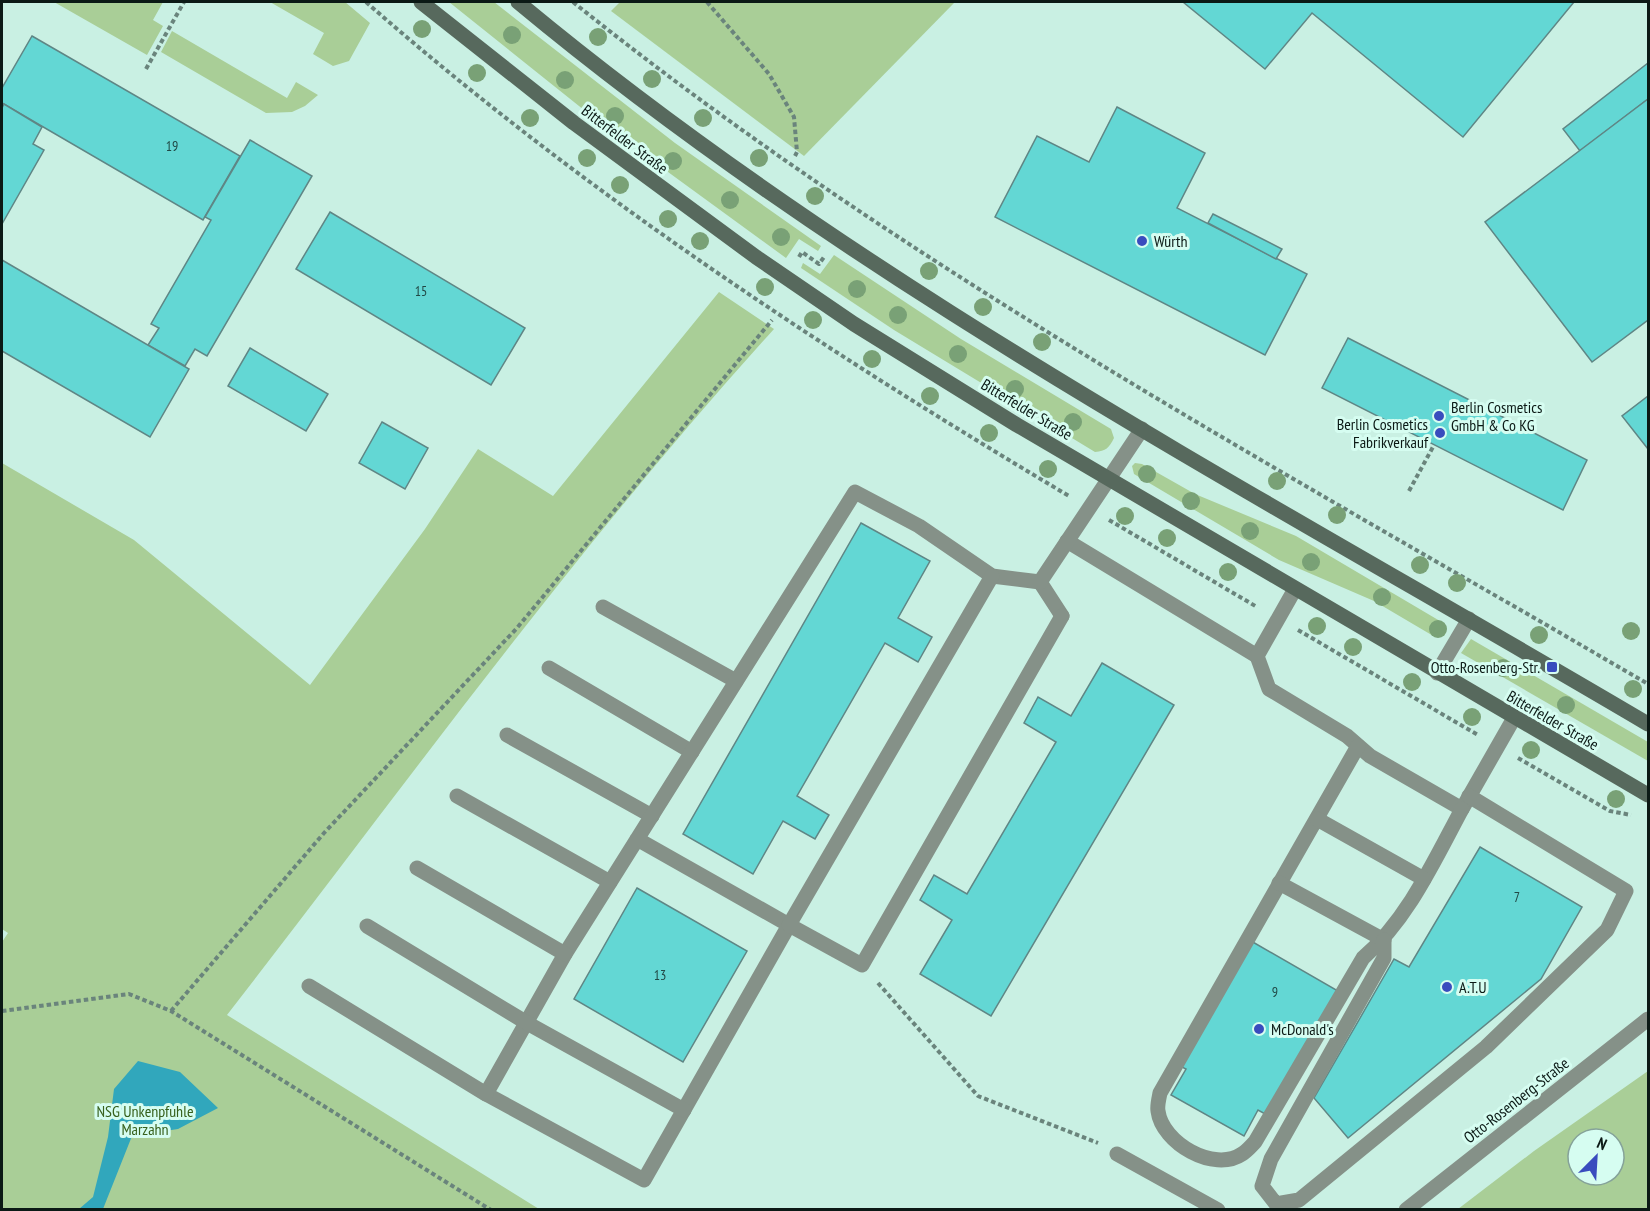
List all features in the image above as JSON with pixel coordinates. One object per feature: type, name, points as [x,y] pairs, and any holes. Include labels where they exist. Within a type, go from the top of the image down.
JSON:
[{"type":"main road","name":"Bitterfelder Straße","points":[[421,2],[574,123],[756,257],[899,352],[1437,673],[1648,795]]},
{"type":"main road","points":[[518,2],[677,124],[836,239],[1025,359],[1142,429],[1648,724]]},
{"type":"street","points":[[1040,582],[1142,429]]},
{"type":"street","points":[[486,1094],[565,954],[637,839],[652,816],[855,492],[919,526],[992,576],[1040,582],[1062,616],[862,965],[637,839]]},
{"type":"street","points":[[1067,541],[1257,656],[1269,689],[1347,736],[1370,756],[1466,803],[1626,891],[1607,930],[1486,1047],[1299,1200],[1275,1207],[1262,1186],[1271,1159],[1384,958],[1384,940]]},
{"type":"street","points":[[309,986],[486,1094],[644,1180],[992,576]]},
{"type":"street","points":[[1257,656],[1295,589]]},
{"type":"street","points":[[603,607],[736,681]]},
{"type":"street","points":[[1437,673],[1469,619]]},
{"type":"street","points":[[549,668],[692,752]]},
{"type":"street","points":[[1358,746],[1160,1093],[1158,1111],[1163,1126],[1179,1143],[1198,1155],[1221,1160],[1240,1155],[1255,1142],[1363,958],[1384,940],[1424,879],[1514,718]]},
{"type":"street","points":[[507,735],[652,816]]},
{"type":"street","points":[[457,796],[610,882]]},
{"type":"street","points":[[1317,819],[1424,879]]},
{"type":"street","points":[[417,868],[565,954]]},
{"type":"street","points":[[1279,882],[1384,940]]},
{"type":"street","points":[[367,926],[527,1023],[684,1110]]},
{"type":"street","name":"Otto-Rosenberg-Straße","points":[[1406,1209],[1648,1019]]},
{"type":"street","points":[[1117,1154],[1218,1209]]},
{"type":"path","points":[[146,69],[184,2]]},
{"type":"path","points":[[366,2],[498,110],[738,287],[922,409],[1610,812],[1641,817]]},
{"type":"path","points":[[573,2],[686,88],[903,241],[1095,361],[1648,684]]},
{"type":"path","points":[[707,2],[769,74],[794,117],[797,152],[795,156]]},
{"type":"path","points":[[794,264],[802,252],[819,264],[827,252]]},
{"type":"path","points":[[171,1011],[324,833],[517,628],[772,320]]},
{"type":"path","points":[[1409,491],[1434,445]]},
{"type":"path","points":[[862,965],[978,1096],[1104,1145],[1117,1154]]},
{"type":"path","points":[[2,1011],[129,994],[171,1011],[491,1209]]},
{"type":"green space","points":[[54,2],[163,2],[153,20],[163,26],[147,55]]},
{"type":"green space","points":[[270,2],[345,2],[370,23],[349,61],[333,66],[313,54],[324,33]]},
{"type":"green space","points":[[449,2],[494,2],[675,143],[821,246],[818,251],[799,239],[786,258],[594,118]]},
{"type":"green space","points":[[620,2],[955,2],[804,156],[611,11]]},
{"type":"green space","points":[[172,31],[287,98],[296,82],[318,95],[305,106],[292,112],[266,113],[161,52]]},
{"type":"green space","points":[[834,255],[961,339],[1111,429],[1114,438],[1110,444],[1105,450],[1095,452],[894,330],[801,268],[803,263],[820,274]]},
{"type":"green space","name":"NSG Unkenpfuhle Marzahn","points":[[719,292],[774,329],[631,495],[562,580],[227,1015],[539,1209],[2,1209],[2,942],[8,933],[2,929],[2,463],[134,540],[310,685],[425,529],[478,449],[553,496]]},
{"type":"green space","points":[[1135,463],[1142,464],[1195,494],[1296,536],[1445,624],[1444,636],[1435,637],[1374,601],[1279,560],[1134,474],[1132,466]]},
{"type":"green space","points":[[1471,639],[1648,742],[1648,761],[1461,653]]},
{"type":"green space","points":[[1648,1071],[1648,1209],[1458,1209],[1566,1129],[1566,1187],[1626,1187],[1626,1127],[1568,1127]]},
{"type":"water","points":[[138,1061],[180,1072],[218,1108],[178,1129],[132,1136],[103,1209],[79,1209],[93,1197],[108,1137],[114,1089]]},
{"type":"building","points":[[1183,2],[1574,2],[1463,137],[1312,13],[1265,69]]},
{"type":"building","points":[[32,36],[240,156],[203,220],[2,103],[2,88]]},
{"type":"building","points":[[1648,63],[1648,99],[1580,151],[1563,129]]},
{"type":"building","points":[[1648,99],[1648,320],[1592,362],[1485,222]]},
{"type":"building","points":[[4,104],[42,127],[33,144],[44,150],[2,224],[2,108]]},
{"type":"building","name":"Würth","points":[[1117,107],[1205,153],[1177,208],[1307,274],[1265,355],[995,217],[1037,136],[1089,162]]},
{"type":"building","points":[[250,140],[312,176],[207,356],[195,349],[185,366],[148,345],[159,328],[151,324],[211,220],[205,217]]},
{"type":"building","points":[[330,212],[525,328],[491,385],[296,269]]},
{"type":"building","points":[[1213,214],[1282,249],[1276,259],[1208,223]]},
{"type":"building","points":[[2,260],[189,369],[150,437],[2,351]]},
{"type":"building","name":"Berlin Cosmetics GmbH & Co KG","points":[[1348,338],[1587,460],[1563,510],[1322,388]]},
{"type":"building","points":[[250,348],[328,394],[306,431],[228,386]]},
{"type":"building","points":[[1648,396],[1648,449],[1622,416]]},
{"type":"building","points":[[382,422],[428,448],[405,489],[359,463]]},
{"type":"building","points":[[861,523],[930,561],[898,618],[932,637],[918,662],[885,643],[797,796],[829,815],[815,839],[783,821],[753,874],[683,834]]},
{"type":"building","points":[[1102,663],[1174,705],[991,1016],[920,974],[952,920],[920,900],[934,875],[967,894],[1056,742],[1024,723],[1038,697],[1071,716]]},
{"type":"building","points":[[1480,847],[1582,907],[1541,979],[1348,1138],[1314,1098],[1394,959],[1409,967]]},
{"type":"building","points":[[637,888],[747,951],[683,1062],[574,999]]},
{"type":"building","name":"McDonald's","points":[[1251,941],[1338,991],[1267,1115],[1258,1110],[1244,1136],[1171,1095],[1186,1069],[1180,1066]]},
{"type":"place","name":"Würth","points":[[1142,241]]},
{"type":"place","name":"Berlin Cosmetics GmbH & Co KG","points":[[1439,416]]},
{"type":"place","name":"Berlin Cosmetics Fabrikverkauf","points":[[1440,433]]},
{"type":"place","name":"Otto-Rosenberg-Str.","points":[[1552,667]]},
{"type":"place","name":"A.T.U","points":[[1447,987]]},
{"type":"place","name":"McDonald's","points":[[1259,1029]]}]
